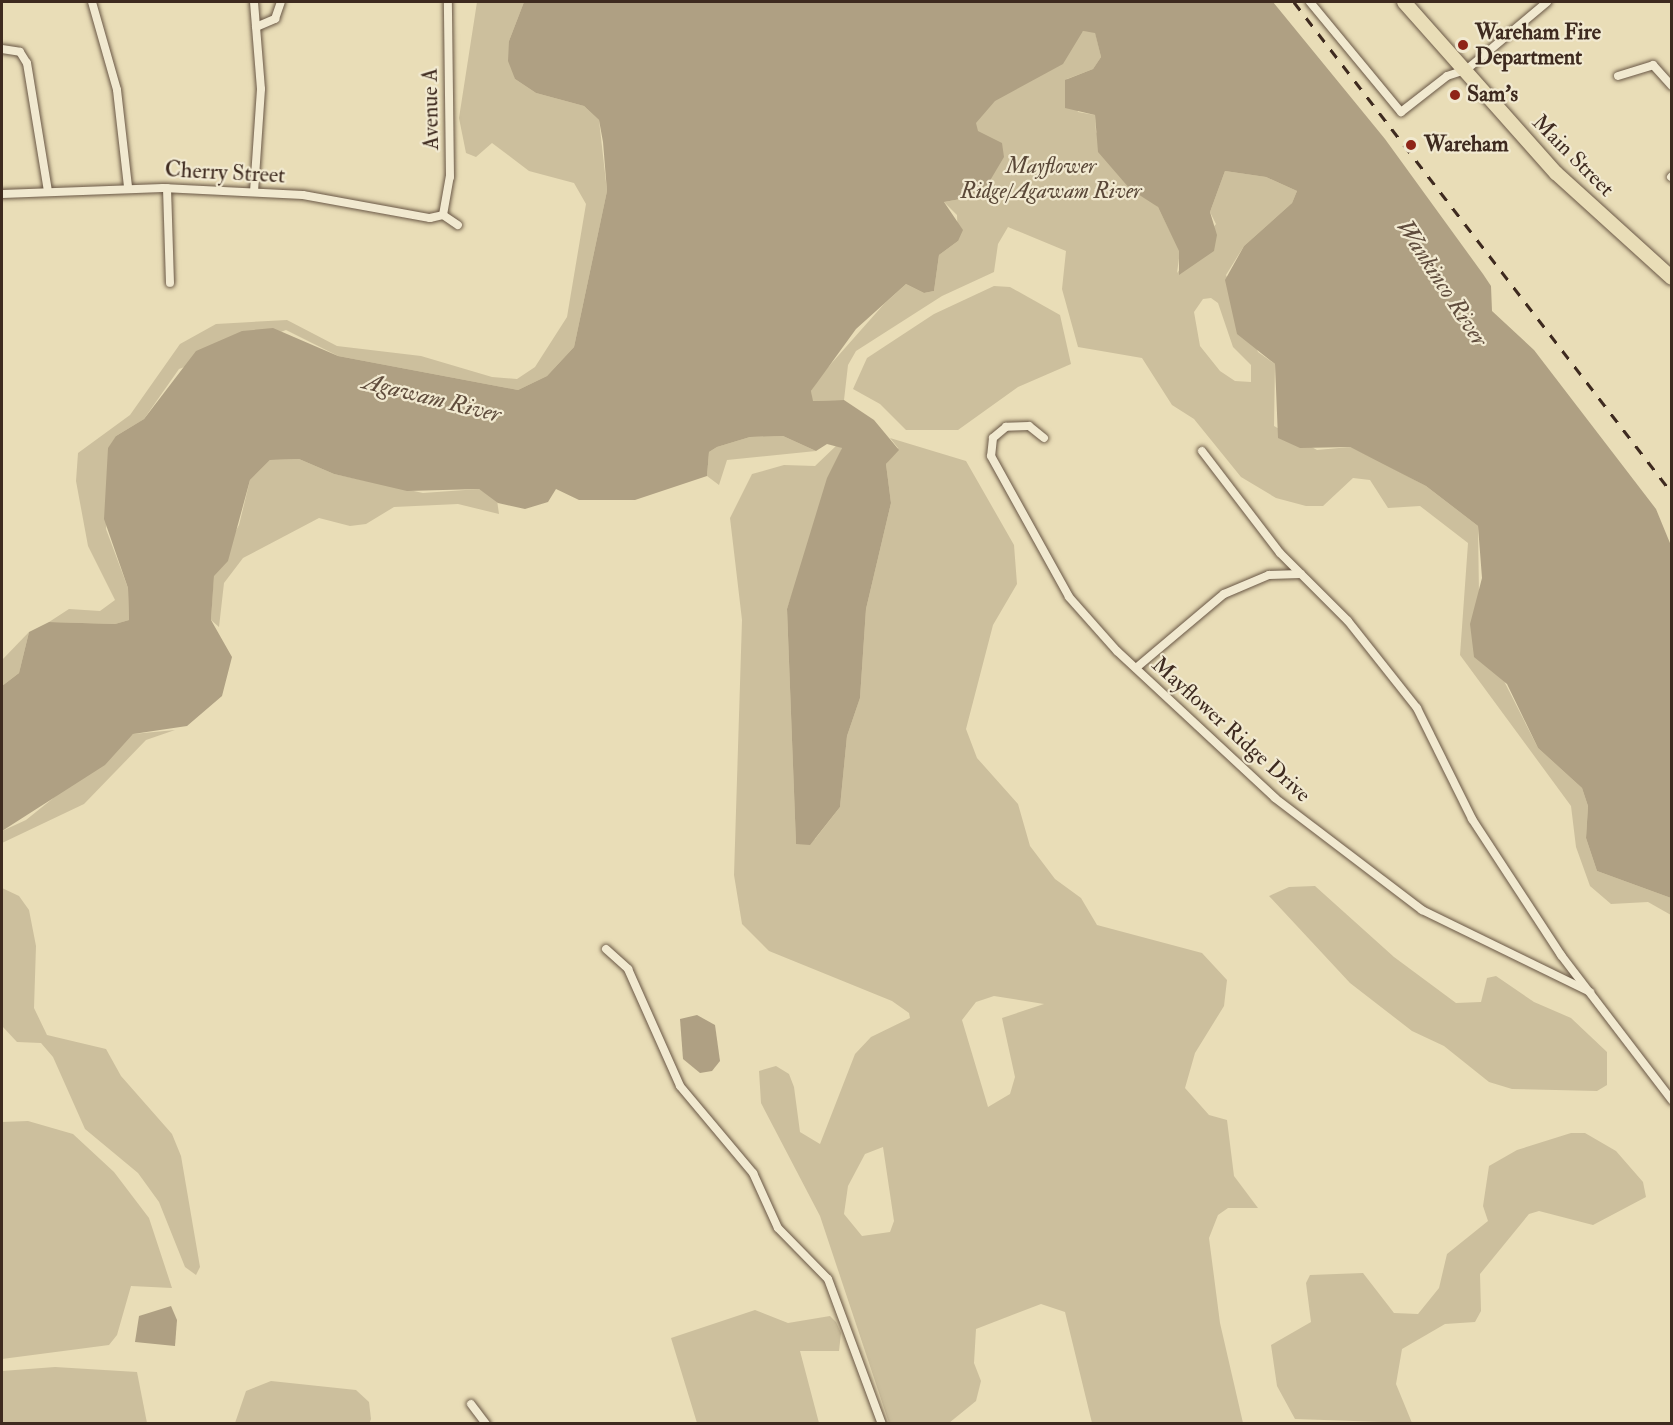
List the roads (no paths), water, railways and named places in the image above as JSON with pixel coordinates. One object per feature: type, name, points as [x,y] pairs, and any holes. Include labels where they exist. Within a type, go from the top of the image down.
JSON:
[{"type":"main road","name":"Main Street","points":[[1404,2],[1556,173],[1671,278]]},
{"type":"street","points":[[92,2],[117,90],[128,186]]},
{"type":"street","points":[[254,2],[261,89],[254,192]]},
{"type":"street","points":[[256,27],[275,20],[281,2]]},
{"type":"street","name":"Avenue A","points":[[443,215],[450,177],[448,2]]},
{"type":"street","points":[[1310,2],[1401,112],[1447,76],[1466,70],[1547,2]]},
{"type":"street","points":[[2,49],[20,52],[27,63],[48,191]]},
{"type":"street","points":[[1618,76],[1653,65],[1671,86]]},
{"type":"street","name":"Cherry Street","points":[[2,194],[128,186],[254,192],[318,197],[430,218],[443,215]]},
{"type":"street","points":[[166,188],[170,283]]},
{"type":"street","points":[[443,215],[458,225]]},
{"type":"street","name":"Mayflower Ridge Drive","points":[[1044,438],[1029,426],[1006,427],[992,442],[994,463],[1069,597],[1136,668],[1275,798],[1422,910],[1590,992]]},
{"type":"street","name":"Mayflower Ridge Drive","points":[[1202,451],[1301,574],[1348,621],[1417,708],[1472,819],[1590,992],[1671,1100]]},
{"type":"street","points":[[1136,668],[1224,594],[1269,574],[1301,574]]},
{"type":"street","points":[[606,949],[628,969],[680,1086],[753,1173],[778,1228],[828,1279],[882,1424]]},
{"type":"street","points":[[471,1404],[486,1424]]},
{"type":"water","points":[[524,2],[1273,2],[1385,139],[1483,274],[1491,286],[1492,311],[1534,350],[1656,509],[1672,548],[1671,898],[1597,871],[1586,838],[1588,806],[1582,788],[1538,748],[1507,684],[1474,657],[1470,624],[1482,578],[1478,526],[1426,486],[1350,447],[1300,448],[1278,438],[1275,364],[1237,334],[1225,280],[1244,246],[1292,203],[1297,191],[1266,177],[1225,171],[1210,212],[1217,235],[1214,251],[1179,275],[1179,251],[1158,207],[1130,189],[1098,152],[1095,115],[1065,108],[1065,80],[1093,69],[1101,57],[1095,33],[1083,31],[1063,64],[995,101],[976,123],[978,131],[1002,143],[1004,157],[988,184],[966,198],[944,202],[963,230],[958,241],[939,255],[934,291],[924,293],[906,284],[856,329],[811,391],[813,401],[844,400],[874,420],[899,450],[886,464],[891,503],[866,609],[860,698],[847,736],[840,807],[810,845],[796,844],[787,609],[827,478],[842,448],[827,444],[816,451],[783,436],[750,437],[717,447],[709,452],[707,476],[635,500],[579,500],[556,489],[548,502],[525,509],[498,503],[479,489],[407,491],[334,474],[299,459],[270,460],[250,480],[228,561],[214,576],[211,620],[232,657],[222,696],[187,726],[133,734],[105,765],[2,831],[2,686],[19,673],[29,632],[49,622],[115,624],[129,620],[128,588],[104,519],[108,448],[116,436],[144,419],[196,351],[242,331],[273,328],[338,356],[518,390],[547,376],[574,347],[607,191],[603,142],[599,120],[584,106],[536,93],[515,79],[508,61],[509,41]]},
{"type":"water","points":[[697,1015],[715,1025],[720,1061],[712,1071],[700,1073],[683,1059],[680,1019]]},
{"type":"water","points":[[171,1306],[177,1320],[175,1346],[135,1342],[139,1316]]},
{"type":"railway","points":[[1294,2],[1672,493]]},
{"type":"place","name":"Wareham Fire Department","points":[[1463,45]]},
{"type":"place","name":"Sam's","points":[[1455,95]]},
{"type":"place","name":"Wareham","points":[[1411,145]]},
{"type":"park label","name":"Mayflower Ridge/Agawam River","points":[[1051,178]]},
{"type":"water label","name":"Wankinco River","points":[[1442,283]]},
{"type":"water label","name":"Agawam River","points":[[432,398]]}]
